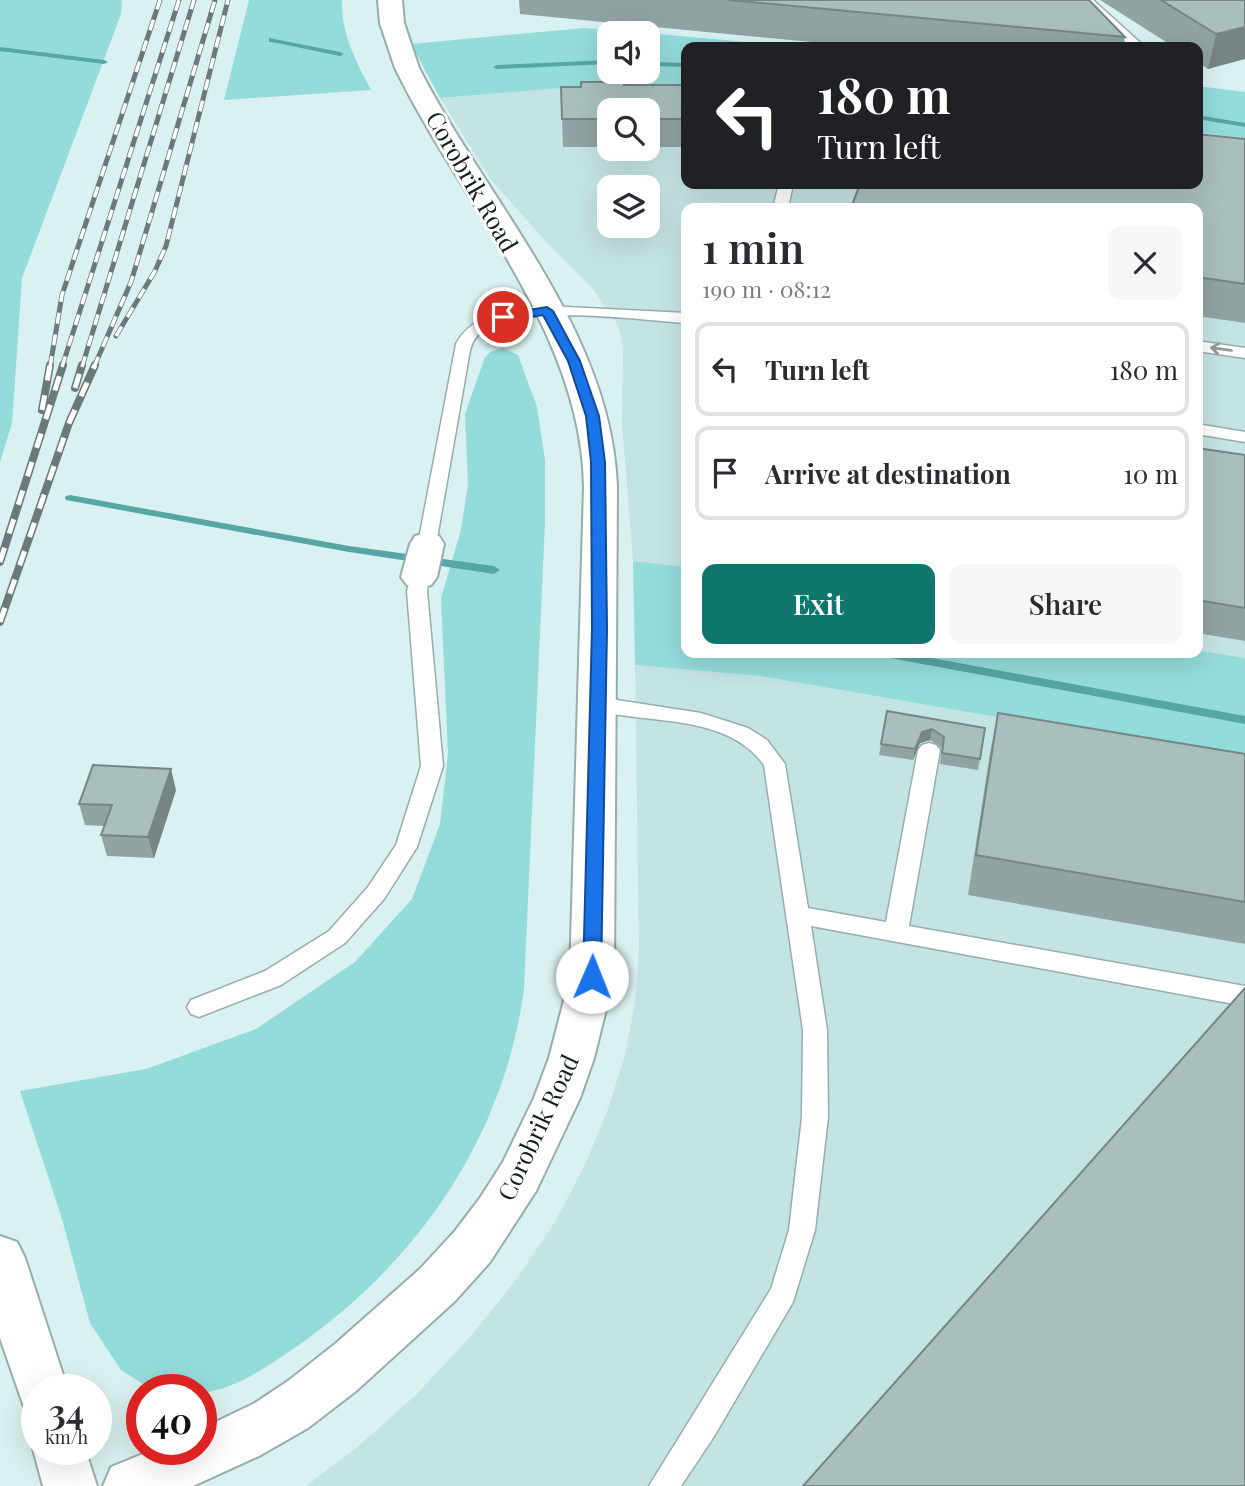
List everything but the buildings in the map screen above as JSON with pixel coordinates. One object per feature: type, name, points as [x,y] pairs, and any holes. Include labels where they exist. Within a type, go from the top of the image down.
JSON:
[{"type":"street","name":"Corobrik Road","points":[[130,1486],[257,1430],[339,1375],[446,1276],[492,1219],[518,1179],[565,1081],[584,1017],[592,977],[598,462],[592,416],[574,361],[511,244],[415,83],[394,36],[390,0]]},
{"type":"street","points":[[0,1258],[37,1374]]},
{"type":"street","points":[[64,1465],[70,1486]]},
{"type":"lane","points":[[1085,0],[1133,42]]},
{"type":"lane","points":[[199,1007],[273,978],[337,937],[376,892],[406,847],[432,766],[417,591],[458,377],[460,351],[465,342],[477,328],[486,323],[518,313],[547,311],[681,318]]},
{"type":"lane","points":[[1203,347],[1245,353]]},
{"type":"lane","points":[[1203,430],[1245,437]]},
{"type":"lane","points":[[597,704],[699,721],[733,730],[759,744],[774,764],[815,1030],[815,1117],[802,1230],[782,1293],[703,1428],[664,1486]]},
{"type":"lane","points":[[896,933],[929,750]]},
{"type":"lane","points":[[796,915],[1245,996]]},
{"type":"shaded area","points":[[0,0],[122,0],[121,14],[22,278],[12,423],[0,462]]},
{"type":"shaded area","points":[[249,0],[342,0],[347,36],[371,90],[224,100]]},
{"type":"shaded area","points":[[597,29],[597,84],[660,84],[660,34],[746,42],[681,42],[681,88],[563,88],[440,98],[411,44]]},
{"type":"shaded area","points":[[1203,87],[1245,92],[1245,138],[1203,133]]},
{"type":"shaded area","points":[[563,88],[681,88],[681,189],[1203,189],[1203,133],[1245,138],[1245,658],[1203,651],[1203,203],[681,203],[681,566],[633,561],[622,423],[623,349],[618,325],[592,288],[491,180],[440,98]]},
{"type":"shaded area","points":[[503,348],[518,355],[537,407],[545,460],[545,522],[524,989],[513,1044],[497,1096],[475,1145],[448,1192],[416,1236],[380,1276],[340,1313],[296,1347],[251,1376],[217,1390],[217,1374],[127,1374],[121,1370],[90,1323],[62,1219],[20,1091],[146,1069],[256,1029],[355,962],[412,899],[440,824],[448,754],[441,598],[461,530],[468,484],[465,414],[485,357],[492,351]]},
{"type":"shaded area","points":[[633,561],[681,566],[681,658],[1203,658],[1203,651],[1245,658],[1245,760],[760,676],[635,665]]},
{"type":"shaded area","points":[[635,665],[760,676],[1245,760],[1245,1486],[306,1486],[355,1449],[416,1395],[470,1337],[516,1280],[555,1222],[585,1165],[608,1109],[625,1055],[635,1003],[639,952]]},
{"type":"waterway","points":[[272,40],[340,54]]},
{"type":"waterway","points":[[0,49],[104,62]]},
{"type":"waterway","points":[[497,67],[597,63]]},
{"type":"waterway","points":[[660,64],[681,65]]},
{"type":"waterway","points":[[1203,118],[1245,125]]},
{"type":"waterway","points":[[70,498],[349,549],[494,570]]},
{"type":"waterway","points":[[912,658],[1245,720]]},
{"type":"railway","points":[[50,367],[62,295],[160,0]]},
{"type":"railway","points":[[62,367],[179,0]]},
{"type":"railway","points":[[82,367],[194,0]]},
{"type":"railway","points":[[94,367],[131,282],[215,0]]},
{"type":"railway","points":[[116,336],[155,271],[166,246],[228,0]]},
{"type":"railway","points":[[42,410],[50,365]]},
{"type":"railway","points":[[0,562],[63,365]]},
{"type":"railway","points":[[75,388],[82,365]]},
{"type":"railway","points":[[0,622],[69,423],[95,365]]},
{"type":"route","points":[[503,317],[547,311],[574,361],[592,416],[598,462],[599,628],[592,977]]}]
